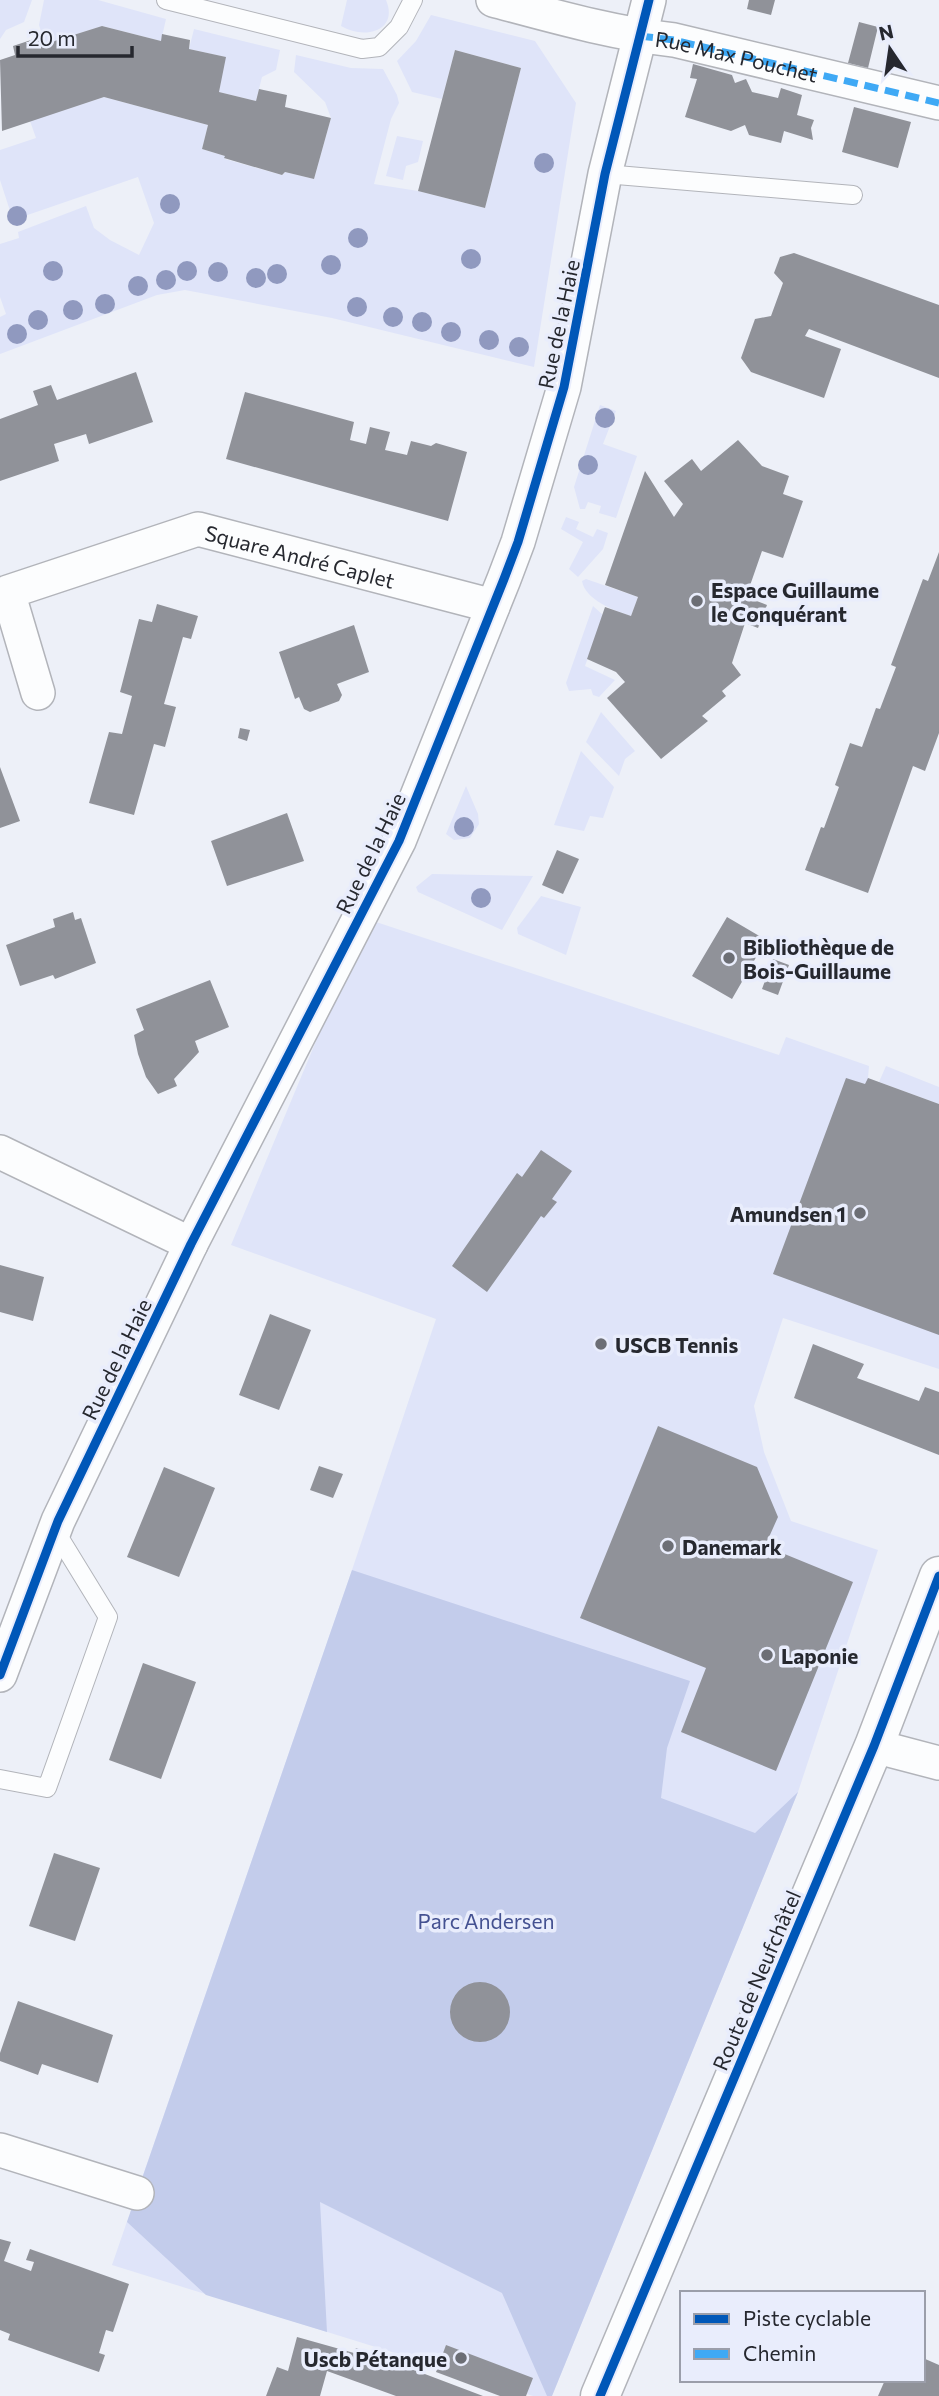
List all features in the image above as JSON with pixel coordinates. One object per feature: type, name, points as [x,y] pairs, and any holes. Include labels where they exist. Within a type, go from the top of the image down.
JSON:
[{"type":"main road","name":"Route de Neufchâtel","points":[[600,2396],[874,1746],[939,1576]]},
{"type":"street","name":"Rue Max Pouchet","points":[[493,0],[596,27],[674,40],[939,103]]},
{"type":"street","name":"Rue de la Haie","points":[[0,1675],[54,1529],[191,1244],[399,841],[518,542],[564,387],[605,174],[649,0]]},
{"type":"street","name":"Square André Caplet","points":[[38,693],[8,592],[198,529],[493,606]]},
{"type":"street","points":[[0,1152],[191,1244]]},
{"type":"street","points":[[874,1746],[939,1763]]},
{"type":"street","points":[[0,2150],[137,2193]]},
{"type":"lane","points":[[166,0],[362,50],[379,47],[393,34],[413,0]]},
{"type":"lane","points":[[605,174],[853,195]]},
{"type":"lane","points":[[0,1779],[47,1788],[108,1617],[54,1529]]},
{"type":"green space","points":[[0,0],[32,0],[24,22],[6,30],[0,39]]},
{"type":"green space","points":[[44,0],[98,0],[166,19],[161,41],[102,26],[45,44],[39,25]]},
{"type":"green space","points":[[347,0],[386,0],[389,11],[384,26],[369,32],[360,32],[341,26]]},
{"type":"green space","points":[[431,15],[535,41],[576,103],[534,367],[332,318],[185,290],[157,295],[0,354],[0,317],[6,314],[0,297],[0,244],[19,238],[18,232],[86,206],[94,228],[139,255],[154,223],[138,177],[13,220],[0,180],[0,150],[36,138],[30,121],[104,97],[208,125],[202,149],[225,156],[225,159],[282,175],[285,172],[314,179],[331,118],[325,102],[294,72],[296,55],[351,68],[383,69],[399,103],[391,119],[374,184],[418,191],[485,208],[521,68],[455,50],[442,99],[412,92],[397,61],[416,41]]},
{"type":"green space","points":[[194,29],[280,50],[276,70],[262,77],[256,101],[219,92],[225,57],[189,49]]},
{"type":"green space","points":[[397,136],[423,141],[418,162],[406,166],[403,180],[386,176]]},
{"type":"green space","points":[[600,405],[616,411],[603,444],[637,456],[616,518],[599,513],[601,506],[588,502],[585,509],[580,509],[574,487]]},
{"type":"green space","points":[[566,517],[579,522],[576,529],[593,537],[597,529],[608,533],[603,549],[578,577],[569,569],[583,542],[561,529]]},
{"type":"green space","points":[[586,579],[638,597],[631,616],[609,608],[595,599],[584,588],[582,581]]},
{"type":"green space","points":[[593,606],[603,615],[585,666],[615,680],[599,697],[593,695],[591,689],[569,691],[566,683]]},
{"type":"green space","points":[[601,712],[635,751],[625,759],[619,776],[586,742]]},
{"type":"green space","points":[[581,751],[614,787],[603,818],[590,816],[584,831],[554,825]]},
{"type":"green space","points":[[466,786],[478,814],[479,824],[470,838],[454,840],[446,834]]},
{"type":"green space","points":[[432,874],[533,876],[502,930],[418,892],[416,887]]},
{"type":"green space","points":[[541,896],[581,907],[566,955],[518,934],[517,928]]},
{"type":"green space","points":[[367,919],[779,1055],[786,1037],[869,1066],[868,1078],[939,1107],[939,1369],[783,1318],[754,1406],[764,1452],[791,1521],[878,1550],[798,1792],[552,2396],[533,2396],[112,2265],[436,1319],[231,1245]]},
{"type":"green space","points":[[886,1066],[939,1087],[939,1104],[879,1082]]},
{"type":"green space","name":"Parc Andersen","points":[[352,1570],[690,1681],[667,1748],[661,1798],[755,1833],[798,1792],[552,2396],[547,2396],[502,2293],[320,2202],[327,2332],[206,2295],[127,2222]]},
{"type":"building","points":[[749,0],[775,0],[771,15],[747,9]]},
{"type":"building","points":[[859,22],[878,27],[868,68],[848,63]]},
{"type":"building","points":[[102,26],[161,41],[162,34],[190,40],[189,49],[226,57],[219,92],[256,101],[259,89],[287,95],[285,107],[331,118],[314,179],[285,172],[282,175],[224,158],[225,156],[202,149],[208,125],[104,97],[2,131],[0,60],[15,55],[13,46],[42,36],[45,44]]},
{"type":"building","points":[[455,50],[521,68],[485,208],[418,191]]},
{"type":"building","points":[[693,64],[732,75],[735,83],[746,79],[752,92],[778,98],[781,88],[802,95],[797,115],[814,120],[811,128],[813,140],[784,131],[781,143],[749,135],[745,125],[731,131],[685,117],[697,79],[690,78]]},
{"type":"building","points":[[854,107],[911,122],[898,168],[842,152]]},
{"type":"building","points":[[794,253],[939,305],[939,378],[809,329],[805,336],[841,349],[824,398],[751,372],[741,358],[755,319],[771,316],[783,283],[774,273],[780,257]]},
{"type":"building","points":[[136,372],[153,422],[89,444],[86,434],[54,444],[59,461],[0,481],[0,419],[38,405],[33,391],[51,385],[57,400]]},
{"type":"building","points":[[245,392],[354,422],[350,440],[366,444],[370,427],[390,432],[385,450],[407,455],[411,441],[431,446],[436,443],[467,452],[448,521],[226,459]]},
{"type":"building","name":"Espace Guillaume le Conquérant","points":[[738,440],[762,466],[789,476],[783,494],[803,501],[783,558],[762,551],[746,597],[767,605],[758,628],[745,623],[732,663],[741,675],[722,691],[726,696],[702,716],[708,721],[661,759],[607,698],[625,682],[616,672],[587,659],[605,607],[631,616],[638,597],[605,585],[645,471],[674,517],[683,504],[664,481],[692,459],[701,471]]},
{"type":"building","points":[[939,552],[939,733],[925,771],[913,766],[868,893],[805,870],[839,787],[835,785],[850,743],[862,747],[876,708],[880,709],[896,667],[891,665],[923,579],[928,581]]},
{"type":"building","points":[[157,604],[198,616],[191,639],[183,637],[164,704],[176,707],[165,747],[154,744],[134,815],[89,803],[109,732],[122,734],[132,696],[120,692],[139,619],[152,622]]},
{"type":"building","points":[[354,625],[369,672],[337,684],[342,695],[339,701],[310,712],[304,709],[299,697],[295,699],[279,652]]},
{"type":"building","points":[[240,728],[250,730],[247,741],[238,738]]},
{"type":"building","points":[[0,767],[20,821],[0,828]]},
{"type":"building","points":[[287,813],[304,861],[227,886],[211,841]]},
{"type":"building","points":[[557,850],[579,859],[563,894],[542,885]]},
{"type":"building","points":[[73,912],[75,920],[81,918],[96,963],[55,979],[53,975],[20,986],[6,945],[55,927],[53,919]]},
{"type":"building","name":"Bibliothèque de Bois-Guillaume","points":[[727,917],[766,940],[732,999],[692,976]]},
{"type":"building","points":[[773,959],[789,965],[778,995],[762,989]]},
{"type":"building","points":[[210,980],[229,1027],[195,1041],[199,1052],[174,1079],[177,1086],[158,1094],[146,1077],[138,1054],[134,1035],[144,1030],[136,1009]]},
{"type":"building","name":"Amundsen 1","points":[[846,1078],[865,1084],[868,1078],[939,1104],[939,1335],[773,1274]]},
{"type":"building","points":[[541,1150],[572,1171],[552,1199],[557,1202],[544,1218],[541,1216],[487,1292],[452,1266],[517,1173],[522,1177]]},
{"type":"building","points":[[0,1265],[44,1277],[33,1321],[0,1312]]},
{"type":"building","points":[[270,1314],[311,1330],[279,1410],[239,1395]]},
{"type":"building","points":[[813,1344],[864,1364],[857,1378],[919,1401],[925,1387],[939,1392],[939,1455],[794,1398]]},
{"type":"building","points":[[658,1426],[757,1467],[778,1517],[765,1546],[853,1582],[776,1771],[681,1732],[706,1668],[580,1618]]},
{"type":"building","points":[[319,1466],[343,1474],[333,1498],[310,1490]]},
{"type":"building","points":[[164,1467],[215,1488],[179,1577],[127,1557]]},
{"type":"building","points":[[143,1663],[196,1682],[161,1779],[109,1760]]},
{"type":"building","points":[[54,1853],[100,1868],[75,1941],[29,1926]]},
{"type":"building","points":[[474,1982],[486,1982],[505,1995],[510,2012],[508,2024],[497,2037],[486,2042],[474,2042],[455,2029],[450,2018],[450,2006],[463,1987]]},
{"type":"building","points":[[18,2001],[113,2035],[98,2083],[42,2064],[38,2075],[0,2061],[0,2053]]},
{"type":"building","points":[[0,2239],[11,2242],[4,2261],[31,2271],[34,2262],[26,2260],[30,2249],[129,2284],[113,2332],[106,2330],[99,2353],[105,2355],[99,2372],[8,2340],[10,2334],[0,2330]]},
{"type":"building","points":[[297,2337],[354,2353],[356,2348],[483,2396],[396,2396],[327,2371],[320,2396],[266,2396],[277,2367],[288,2371]]},
{"type":"building","name":"Uscb Pétanque","points":[[446,2345],[533,2378],[526,2396],[500,2396],[436,2372]]},
{"type":"building","points":[[925,2359],[939,2365],[939,2396],[878,2396],[884,2382],[925,2382]]},
{"type":"marked path","points":[[639,36],[674,40],[939,103]]},
{"type":"cycle path","points":[[0,1675],[58,1521],[191,1244],[399,841],[504,579],[518,542],[564,387],[605,174],[649,0]]},
{"type":"cycle path","points":[[600,2396],[874,1746],[939,1576]]},
{"type":"place","name":"Espace Guillaume le Conquérant","points":[[697,601]]},
{"type":"place","name":"Bibliothèque de Bois-Guillaume","points":[[729,958]]},
{"type":"place","name":"Amundsen 1","points":[[860,1213]]},
{"type":"place","name":"USCB Tennis","points":[[601,1344]]},
{"type":"place","name":"Danemark","points":[[668,1546]]},
{"type":"place","name":"Laponie","points":[[767,1655]]},
{"type":"place","name":"Uscb Pétanque","points":[[461,2358]]}]
